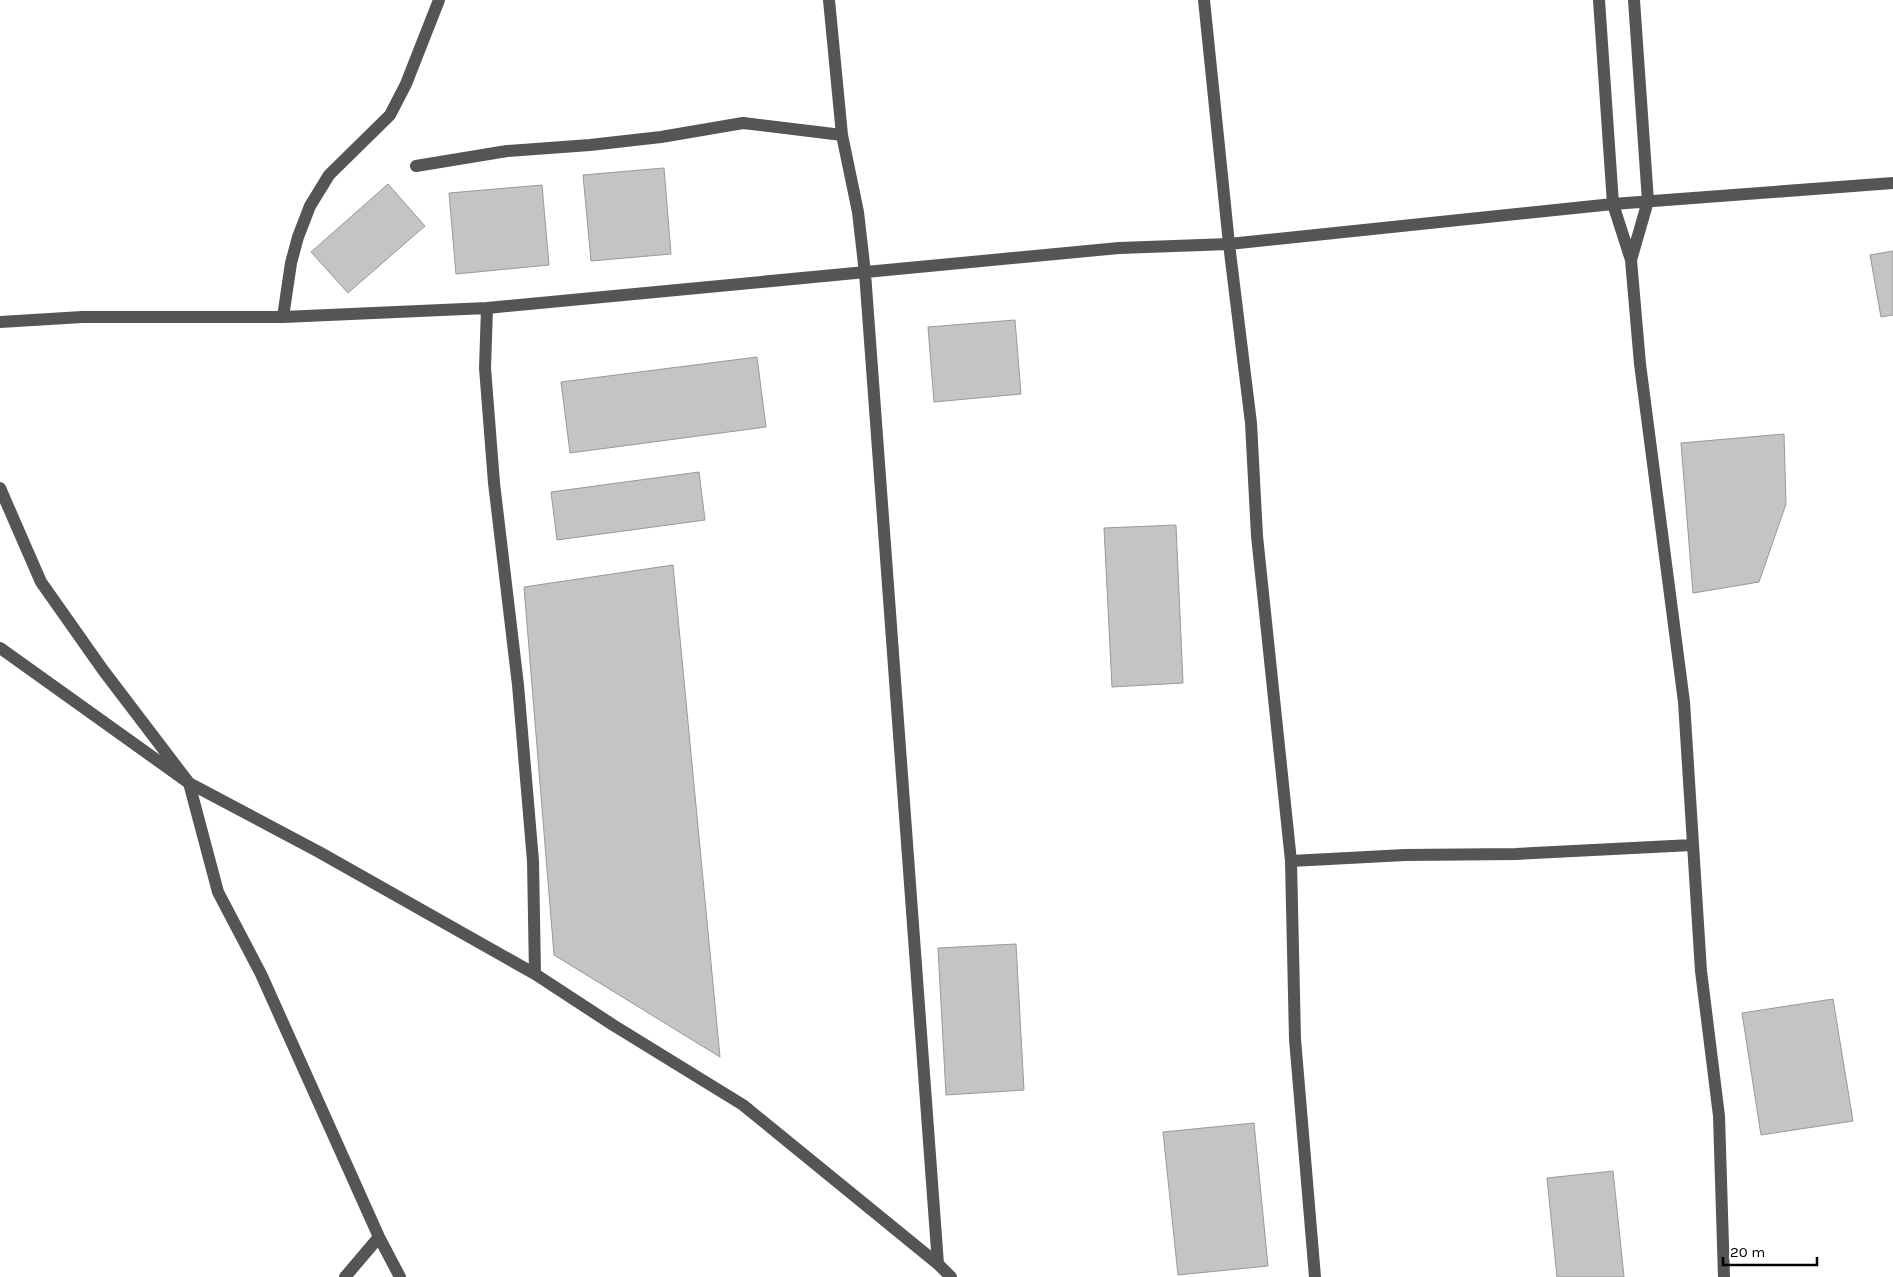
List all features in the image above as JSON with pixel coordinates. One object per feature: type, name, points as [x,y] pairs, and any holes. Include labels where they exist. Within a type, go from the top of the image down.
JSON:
[{"type":"street","points":[[283,317],[291,263],[298,237],[310,206],[329,175],[390,115],[406,84],[439,0]]},
{"type":"street","points":[[829,0],[842,135],[858,212],[864,273],[938,1264]]},
{"type":"street","points":[[1204,0],[1229,244],[1251,423],[1257,536],[1292,861],[1295,1039],[1315,1277]]},
{"type":"street","points":[[1599,0],[1613,204],[1631,260],[1640,364],[1684,702],[1692,845],[1702,971],[1719,1116],[1724,1277]]},
{"type":"street","points":[[1631,260],[1648,201],[1634,0]]},
{"type":"street","points":[[416,166],[507,151],[590,145],[661,137],[743,123],[842,135]]},
{"type":"street","points":[[0,322],[82,317],[283,317],[487,308],[1119,248],[1229,244],[1613,204],[1893,183]]},
{"type":"street","points":[[487,308],[485,368],[494,483],[518,685],[532,851],[535,974]]},
{"type":"street","points":[[0,488],[41,582],[103,670],[189,783],[218,892],[261,974],[379,1237],[400,1277]]},
{"type":"street","points":[[0,648],[189,783],[319,852],[535,974],[613,1026],[743,1105],[938,1264],[951,1277]]},
{"type":"street","points":[[1292,861],[1405,855],[1516,854],[1692,845]]},
{"type":"street","points":[[345,1277],[379,1237]]},
{"type":"building","points":[[664,168],[671,254],[591,261],[583,175]]},
{"type":"building","points":[[388,184],[425,226],[348,293],[311,252]]},
{"type":"building","points":[[542,185],[549,265],[456,274],[449,193]]},
{"type":"building","points":[[1893,251],[1893,315],[1881,317],[1870,255]]},
{"type":"building","points":[[1015,320],[1021,394],[934,402],[928,327]]},
{"type":"building","points":[[757,357],[766,427],[570,453],[561,382]]},
{"type":"building","points":[[1784,434],[1786,504],[1759,582],[1693,593],[1681,443]]},
{"type":"building","points":[[699,472],[705,520],[557,540],[551,492]]},
{"type":"building","points":[[1176,525],[1183,683],[1112,687],[1104,528]]},
{"type":"building","points":[[673,565],[720,1057],[554,955],[524,587]]},
{"type":"building","points":[[1016,944],[1024,1090],[946,1095],[938,948]]},
{"type":"building","points":[[1833,999],[1853,1121],[1761,1135],[1742,1013]]},
{"type":"building","points":[[1254,1123],[1268,1266],[1178,1275],[1163,1132]]},
{"type":"building","points":[[1613,1171],[1624,1277],[1557,1277],[1547,1178]]}]
